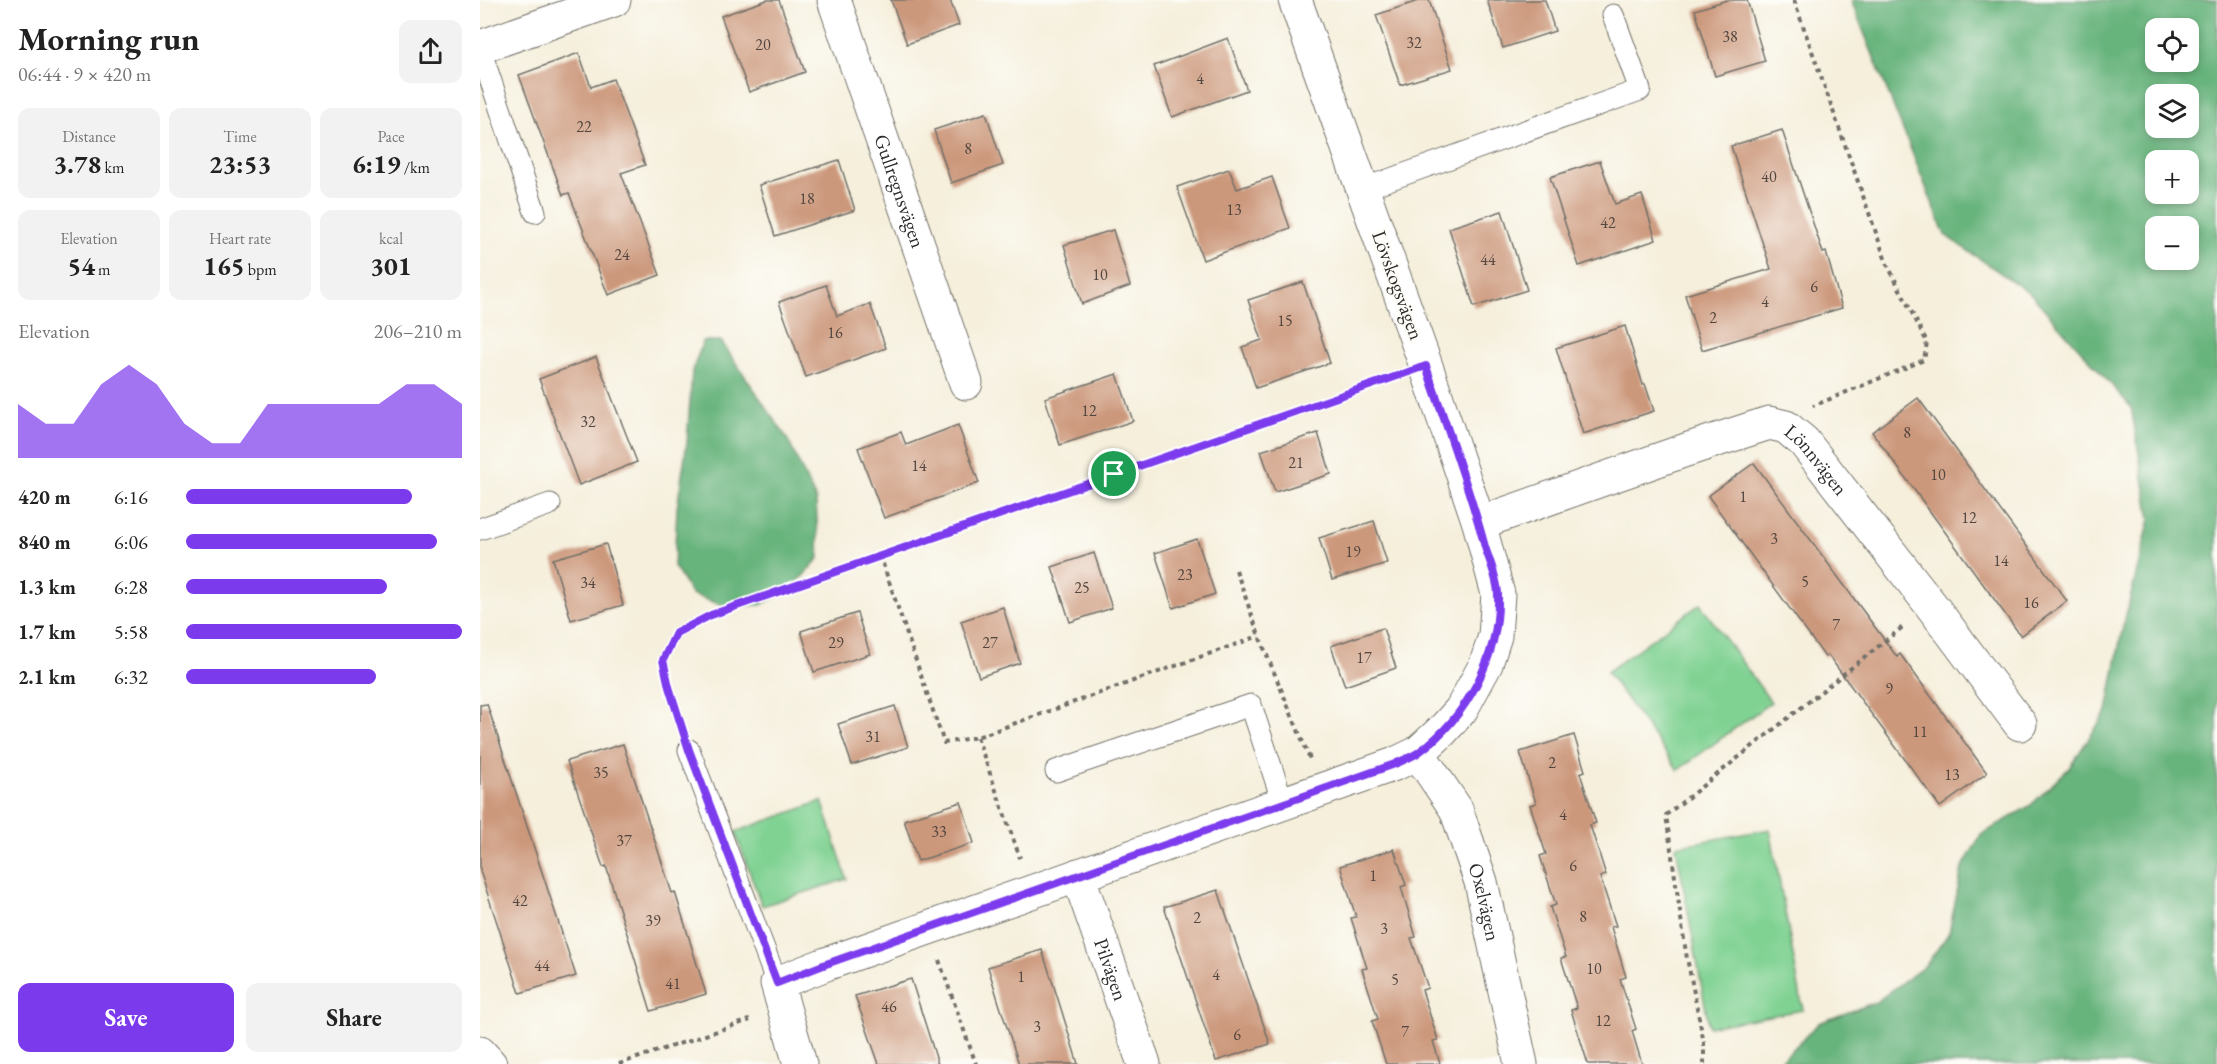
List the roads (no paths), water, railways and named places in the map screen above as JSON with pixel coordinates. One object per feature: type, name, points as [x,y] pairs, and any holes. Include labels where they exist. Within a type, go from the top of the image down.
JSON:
[{"type":"street","points":[[480,48],[614,0]]},
{"type":"street","name":"Gullregnsvägen","points":[[834,0],[966,383]]},
{"type":"street","name":"Lövskogsvägen","points":[[781,996],[927,929],[1395,764],[1418,753],[1443,730],[1461,710],[1486,664],[1495,636],[1498,594],[1479,522],[1426,366],[1295,0]]},
{"type":"street","name":"Lönnvägen","points":[[1479,522],[1768,423],[1786,427],[1804,442],[2020,724]]},
{"type":"street","name":"Oxelvägen","points":[[1418,753],[1456,808],[1481,882],[1521,1064]]},
{"type":"street","name":"Pilvägen","points":[[1078,875],[1144,1064]]},
{"type":"street","points":[[781,996],[800,1064]]},
{"type":"street","points":[[480,1053],[490,1064]]},
{"type":"lane","points":[[1363,189],[1640,90],[1613,15]]},
{"type":"lane","points":[[480,48],[535,212]]},
{"type":"lane","points":[[480,529],[550,504]]},
{"type":"lane","points":[[1056,771],[1251,705],[1283,803]]},
{"type":"lane","points":[[689,750],[781,996]]}]
